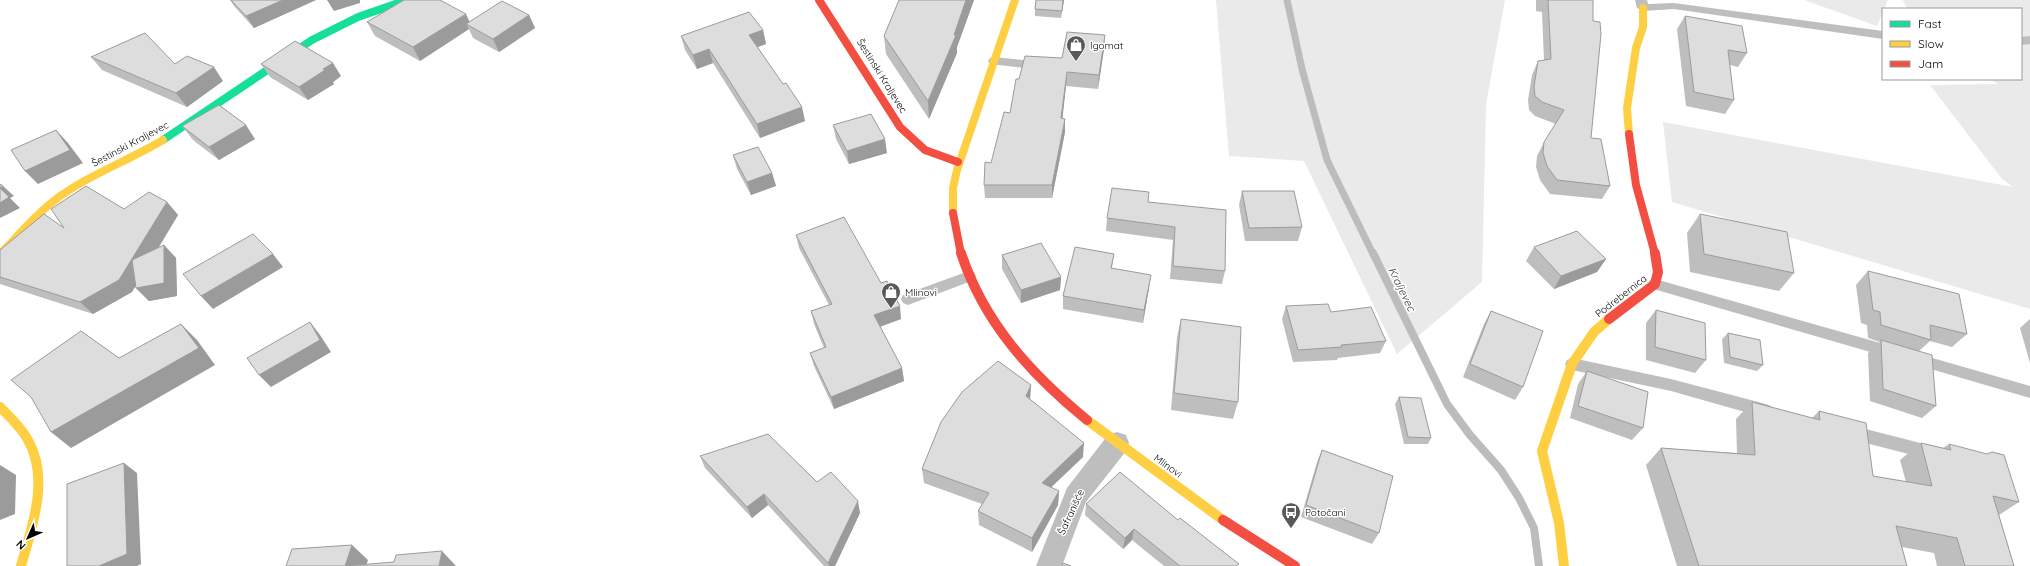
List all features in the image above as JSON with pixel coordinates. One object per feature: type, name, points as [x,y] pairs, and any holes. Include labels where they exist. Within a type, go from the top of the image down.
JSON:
[{"type":"street","name":"Šestinski Kraljevec","points":[[0,254],[42,212],[62,195],[86,180],[169,137],[298,47],[339,25],[373,10],[407,0]]},
{"type":"street","name":"Šestinski Kraljevec","points":[[819,0],[854,51],[888,109],[902,128],[921,148],[932,154],[958,162]]},
{"type":"street","name":"Mlinovi","points":[[1015,0],[973,123],[958,162],[953,189],[953,214],[960,252],[969,276],[990,320],[1007,345],[1039,379],[1117,443],[1246,535],[1295,566]]},
{"type":"street","name":"Podrebernica","points":[[1564,566],[1563,546],[1558,517],[1542,466],[1542,451],[1572,364],[1594,332],[1613,315],[1655,284],[1658,272],[1654,244],[1636,185],[1628,135],[1627,108],[1636,48],[1643,27],[1642,4]]},
{"type":"street","points":[[0,407],[10,416],[34,452],[40,476],[39,499],[21,566]]},
{"type":"street","name":"Šafranišće","points":[[1049,566],[1076,496],[1092,473],[1117,443]]},
{"type":"lane","points":[[1642,4],[1674,6],[1882,35]]},
{"type":"lane","points":[[994,61],[1041,66]]},
{"type":"lane","points":[[908,299],[969,276]]},
{"type":"lane","points":[[1655,284],[2030,392]]},
{"type":"lane","points":[[1572,364],[1671,385],[1780,415]]},
{"type":"lane","points":[[1832,428],[1943,456]]},
{"type":"shaded area","points":[[1216,0],[1505,0],[1486,104],[1482,282],[1397,354],[1304,161],[1229,156]]},
{"type":"shaded area","points":[[1804,0],[1888,0],[1885,8],[1882,8],[1882,14],[1877,26]]},
{"type":"shaded area","points":[[1903,0],[2030,0],[2030,309],[1672,202],[1663,122],[2013,187],[2002,179],[1930,85],[1998,84],[1992,80],[2022,80],[2022,8],[1907,8]]},
{"type":"building","points":[[231,0],[283,0],[246,16]]},
{"type":"building","points":[[404,0],[440,0],[466,14],[413,47],[367,22]]},
{"type":"building","points":[[899,0],[966,0],[954,35],[956,35],[928,101],[884,36]]},
{"type":"building","points":[[1036,0],[1063,0],[1062,11],[1035,9]]},
{"type":"building","points":[[1548,0],[1593,0],[1593,21],[1600,22],[1601,34],[1591,138],[1601,139],[1610,186],[1557,180],[1547,166],[1543,153],[1544,142],[1564,110],[1542,102],[1535,96],[1534,87],[1538,61],[1551,59]]},
{"type":"building","points":[[502,1],[529,15],[493,39],[466,24]]},
{"type":"building","points":[[749,12],[763,30],[749,35],[783,84],[786,83],[802,107],[757,124],[709,49],[693,55],[681,36]]},
{"type":"building","points":[[1685,16],[1742,26],[1747,53],[1728,50],[1734,100],[1694,92]]},
{"type":"building","points":[[1067,32],[1105,35],[1099,75],[1067,72],[1061,118],[1065,119],[1052,185],[984,185],[985,162],[991,163],[1004,112],[1010,113],[1016,79],[1019,79],[1025,56],[1062,58]]},
{"type":"building","points":[[145,33],[175,64],[187,56],[214,67],[176,93],[91,57]]},
{"type":"building","points":[[295,41],[333,63],[299,87],[261,64]]},
{"type":"building","points":[[219,105],[246,125],[209,147],[182,126]]},
{"type":"building","points":[[871,114],[885,139],[847,151],[833,125]]},
{"type":"building","points":[[56,130],[70,150],[25,171],[11,150]]},
{"type":"building","points":[[758,147],[772,173],[747,182],[733,155]]},
{"type":"building","points":[[86,186],[124,209],[149,192],[167,202],[119,280],[80,302],[0,277],[0,250],[44,214],[64,228],[51,209]]},
{"type":"building","points":[[0,188],[9,197],[0,203]]},
{"type":"building","points":[[1112,188],[1149,192],[1148,202],[1226,210],[1225,271],[1173,266],[1175,227],[1107,218]]},
{"type":"building","points":[[1242,191],[1294,191],[1302,227],[1249,228]]},
{"type":"building","points":[[1700,214],[1787,232],[1794,273],[1704,254]]},
{"type":"building","points":[[844,217],[881,283],[887,281],[900,306],[874,315],[902,368],[831,397],[810,353],[826,347],[811,311],[832,304],[796,235]]},
{"type":"building","points":[[1577,231],[1606,259],[1561,276],[1534,247]]},
{"type":"building","points":[[253,234],[273,254],[201,296],[183,274]]},
{"type":"building","points":[[1041,243],[1061,277],[1021,290],[1002,255]]},
{"type":"building","points":[[164,245],[164,283],[136,288],[132,260]]},
{"type":"building","points":[[1075,247],[1114,254],[1111,268],[1151,275],[1144,310],[1063,296]]},
{"type":"building","points":[[1868,271],[1959,294],[1967,334],[1930,325],[1931,340],[1881,325],[1880,312],[1873,310]]},
{"type":"building","points":[[1328,304],[1331,312],[1371,307],[1386,341],[1341,345],[1342,347],[1298,350],[1286,306]]},
{"type":"building","points":[[1656,310],[1705,323],[1706,360],[1655,347]]},
{"type":"building","points":[[1491,311],[1543,331],[1523,387],[1470,364]]},
{"type":"building","points":[[1181,319],[1241,327],[1238,402],[1174,393]]},
{"type":"building","points":[[310,322],[320,340],[259,375],[247,358]]},
{"type":"building","points":[[181,324],[199,348],[51,432],[31,397],[11,380],[81,331],[119,358]]},
{"type":"building","points":[[1728,333],[1760,340],[1763,365],[1730,357]]},
{"type":"building","points":[[1881,340],[1932,355],[1936,406],[1883,389]]},
{"type":"building","points":[[998,361],[1031,385],[1026,396],[1084,443],[1042,483],[1059,491],[1032,538],[978,511],[989,493],[922,469],[941,422],[962,392]]},
{"type":"building","points":[[1587,371],[1648,392],[1643,428],[1578,406]]},
{"type":"building","points":[[1399,397],[1421,398],[1431,438],[1408,437]]},
{"type":"building","points":[[1752,402],[1820,420],[1819,411],[1866,423],[1873,476],[1932,486],[1921,443],[1951,450],[1949,444],[1987,454],[1992,452],[2004,455],[2019,502],[1993,496],[2014,566],[1965,566],[1957,538],[1896,526],[1907,566],[1699,566],[1661,448],[1755,455]]},
{"type":"building","points":[[768,434],[817,482],[831,472],[858,501],[828,563],[764,494],[747,507],[700,456]]},
{"type":"building","points":[[1322,450],[1393,476],[1379,533],[1306,505]]},
{"type":"building","points":[[124,463],[127,554],[99,566],[67,566],[67,484]]},
{"type":"building","points":[[1120,472],[1178,520],[1180,518],[1239,564],[1236,566],[1180,566],[1134,529],[1125,538],[1086,504]]},
{"type":"building","points":[[352,545],[345,566],[286,566],[292,549]]},
{"type":"building","points":[[442,551],[439,566],[345,566],[394,562],[396,555]]},
{"type":"building","points":[[1063,563],[1071,566],[1062,566]]},
{"type":"waterway","name":"Kraljevec","points":[[1287,0],[1302,69],[1327,160],[1373,254]]},
{"type":"waterway","name":"Kraljevec","points":[[1373,253],[1447,404],[1470,435],[1501,470],[1519,498],[1534,528],[1539,566]]},
{"type":"traffic: fast","points":[[163,140],[274,64],[312,40],[358,17],[407,0]]},
{"type":"traffic: slow","points":[[953,213],[953,188],[957,170],[1015,0]]},
{"type":"traffic: slow","points":[[1629,134],[1627,108],[1636,48],[1643,27],[1643,8]]},
{"type":"traffic: slow","points":[[0,254],[55,200],[81,183],[163,140]]},
{"type":"traffic: slow","points":[[1564,566],[1559,523],[1542,451],[1572,364],[1594,332],[1609,319]]},
{"type":"traffic: slow","points":[[0,407],[17,425],[28,440],[36,461],[38,476],[36,506],[30,536],[21,566]]},
{"type":"traffic: slow","points":[[1087,420],[1223,520]]},
{"type":"traffic: jam","points":[[819,0],[900,127],[925,150],[958,162]]},
{"type":"traffic: jam","points":[[1609,319],[1655,284],[1658,272],[1654,244],[1636,185],[1629,134]]},
{"type":"traffic: jam","points":[[953,213],[958,245],[968,275],[982,303],[999,330],[1018,355],[1040,379],[1087,420]]},
{"type":"traffic: jam","points":[[1223,520],[1295,566]]},
{"type":"place","name":"Igomat","points":[[1076,62]]},
{"type":"place","name":"Mlinovi","points":[[891,309]]},
{"type":"place","name":"Potočani","points":[[1291,529]]}]
